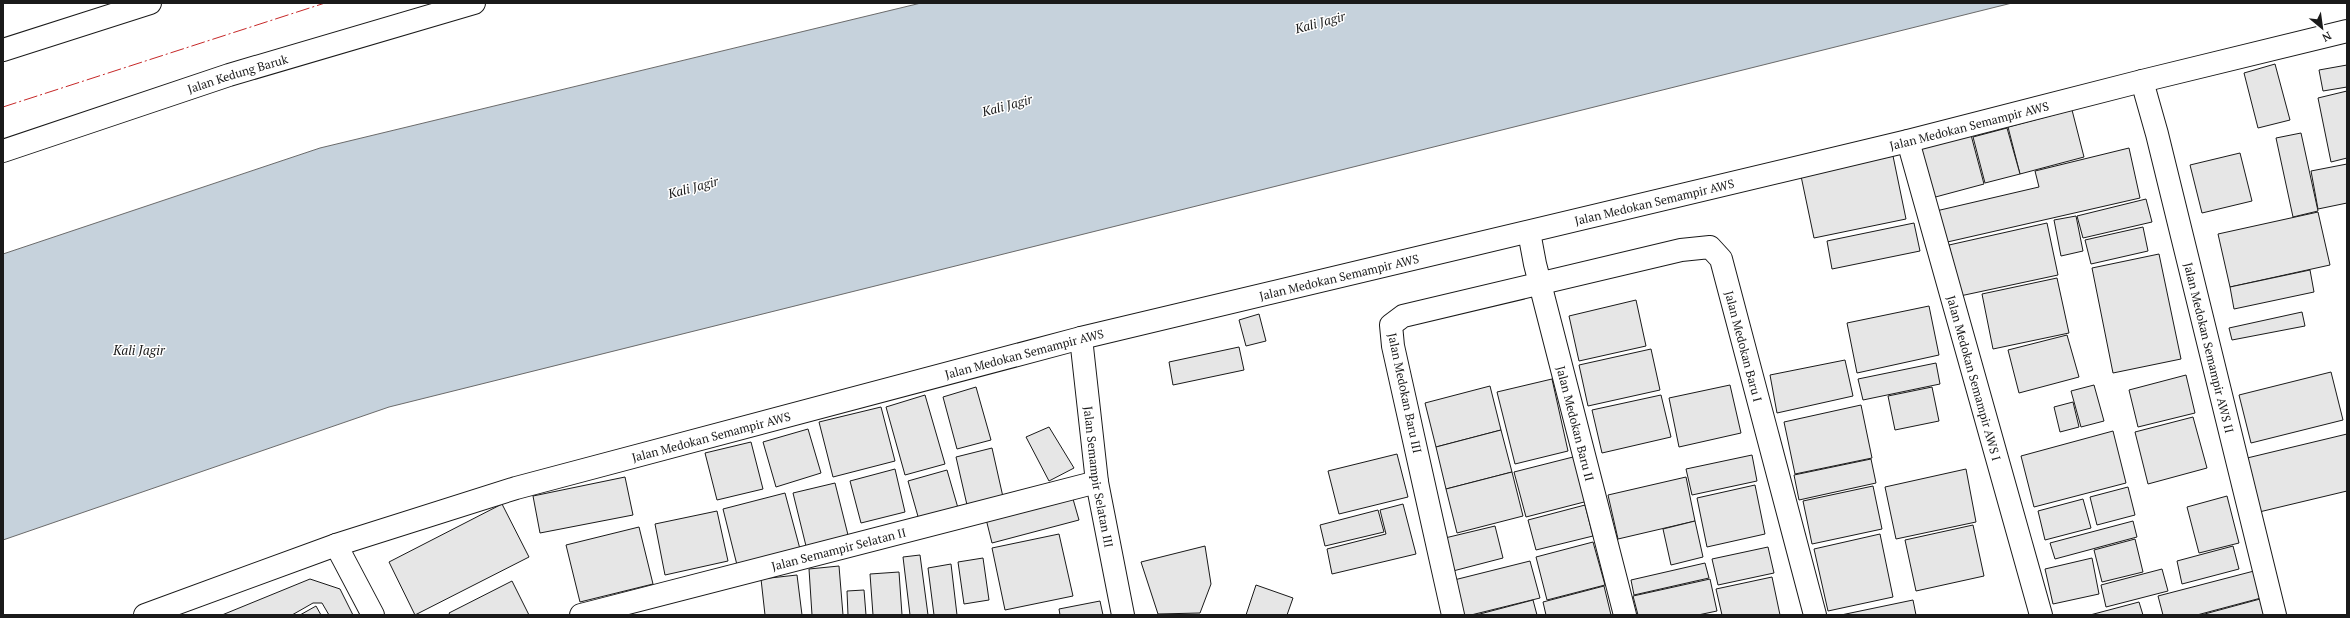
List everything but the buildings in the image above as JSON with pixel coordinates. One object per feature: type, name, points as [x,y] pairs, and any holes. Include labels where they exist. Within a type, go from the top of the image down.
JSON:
[{"type":"street","points":[[3,50],[150,3]]},
{"type":"street","name":"Jalan Kedung Baruk","points":[[3,152],[229,75],[474,3]]},
{"type":"street","name":"Jalan Medokan Semampir AWS","points":[[145,615],[336,545],[516,488],[1081,338],[1908,142],[2142,81],[2347,31]]},
{"type":"street","name":"Jalan Medokan Semampir AWS II","points":[[2142,81],[2157,134],[2275,615]]},
{"type":"street","name":"Jalan Medokan Semampir AWS I","points":[[1908,142],[2041,615]]},
{"type":"street","name":"Jalan Medokan Baru II","points":[[1529,232],[1625,615]]},
{"type":"street","name":"Jalan Medokan Baru I","points":[[1542,284],[1681,250],[1710,248],[1721,258],[1816,615]]},
{"type":"street","name":"Jalan Medokan Baru III","points":[[1453,615],[1393,346],[1391,324],[1403,316],[1542,284]]},
{"type":"street","name":"Jalan Semampir Selatan III","points":[[1081,338],[1097,482],[1123,615]]},
{"type":"street","name":"Jalan Semampir Selatan II","points":[[581,615],[1097,482]]},
{"type":"street","points":[[336,545],[373,615]]},
{"type":"water","name":"Kali Jagir","points":[[921,3],[2012,3],[389,407],[3,540],[3,254],[320,148]]},
{"type":"power","points":[[3,107],[325,3]]}]
